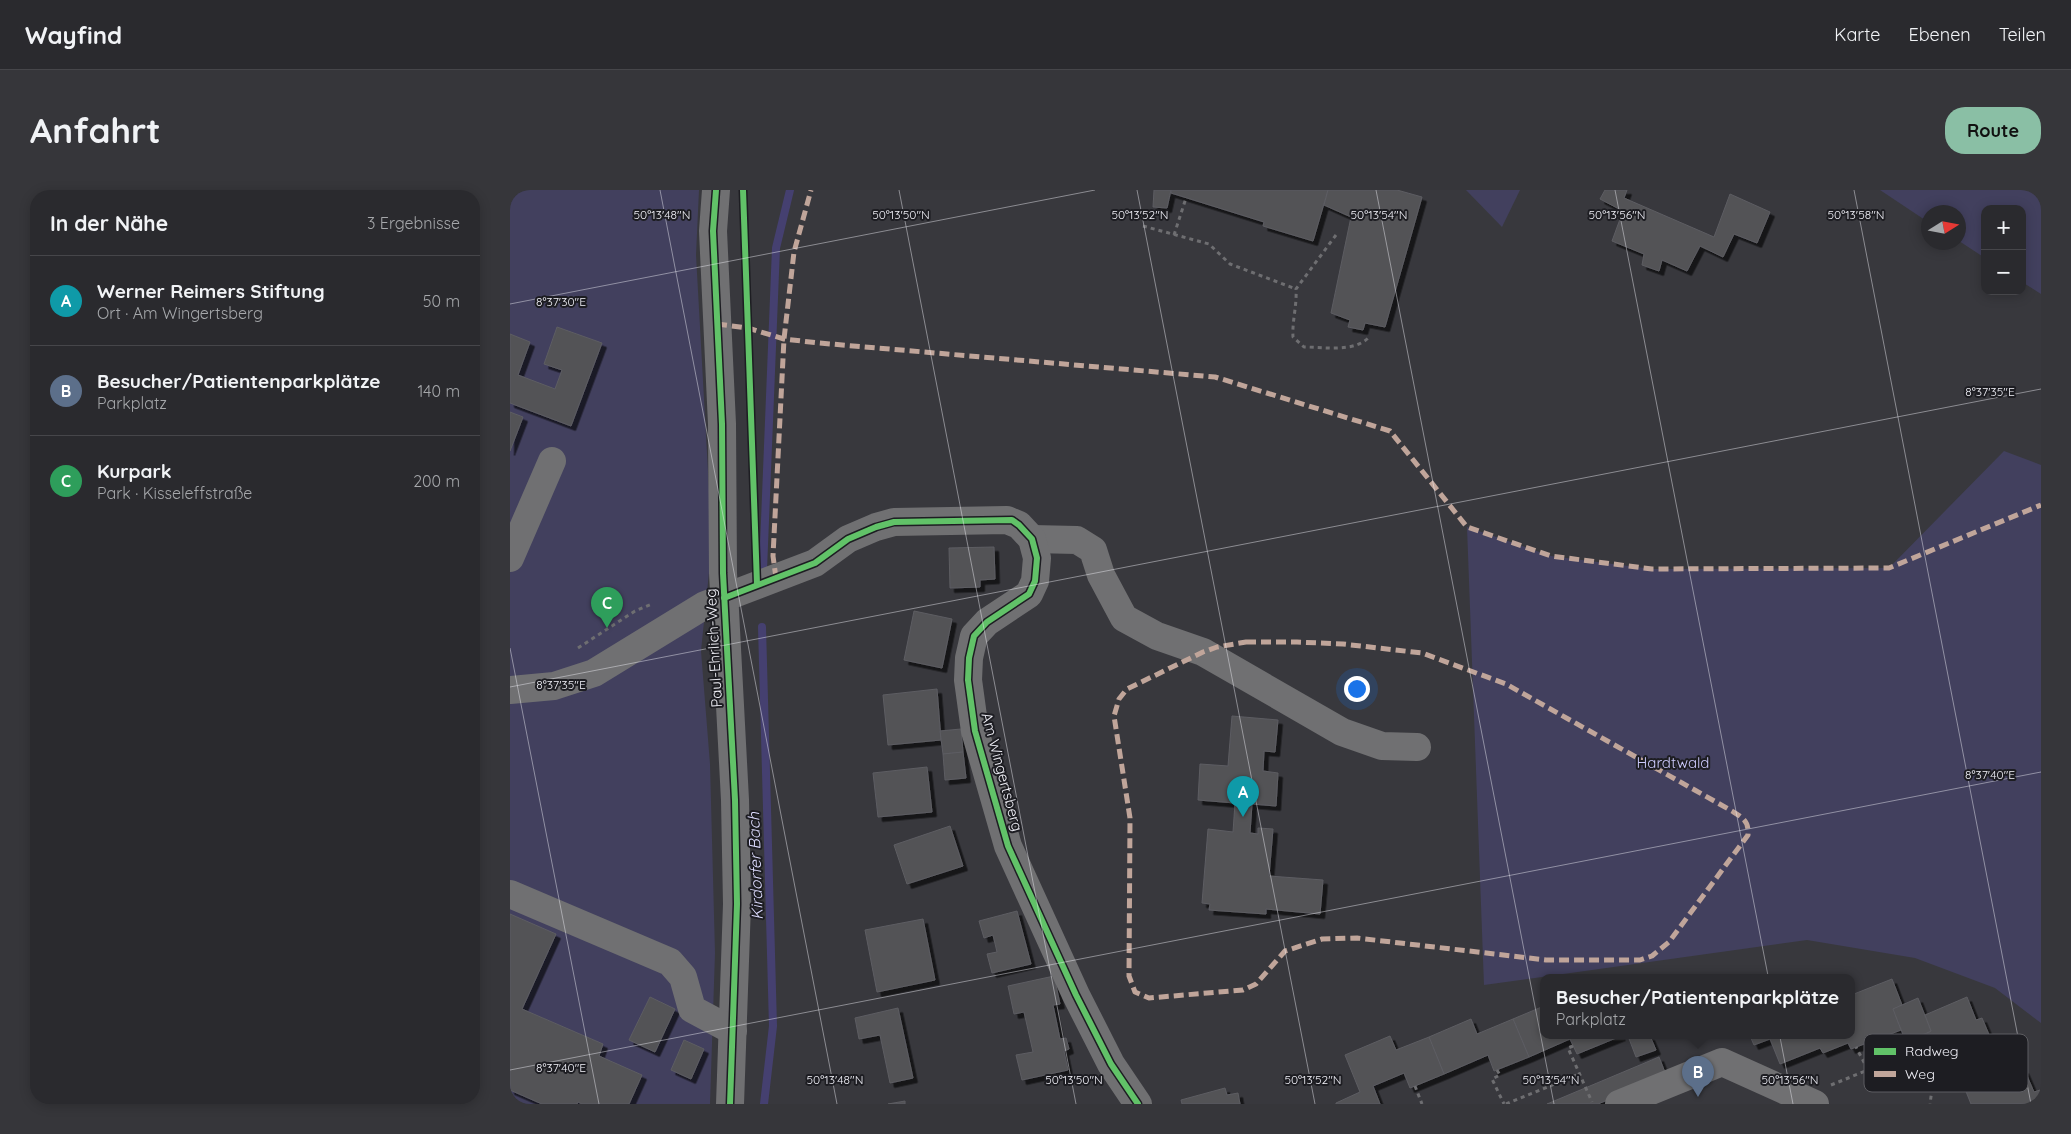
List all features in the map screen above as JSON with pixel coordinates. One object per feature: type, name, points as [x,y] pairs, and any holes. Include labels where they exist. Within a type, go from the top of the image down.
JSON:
[{"type":"street","name":"Paul-Ehrlich-Weg","points":[[716,190],[713,231],[722,424],[721,524],[735,800],[737,904],[730,1104]]},
{"type":"street","points":[[510,558],[552,461]]},
{"type":"street","points":[[510,690],[554,686],[594,673],[705,605],[815,563],[854,536],[876,527],[894,522],[1012,520],[1032,539],[1077,540],[1094,550],[1101,575],[1124,618],[1157,636],[1203,652],[1342,732],[1382,746],[1417,747]]},
{"type":"street","name":"Am Wingertsberg","points":[[1032,539],[1037,565],[1036,582],[1028,594],[988,622],[974,636],[969,658],[968,680],[975,731],[1008,846],[1076,995],[1111,1064],[1138,1104]]},
{"type":"street","points":[[510,894],[670,962],[683,977],[692,1009],[733,1031]]},
{"type":"street","points":[[1619,1104],[1722,1062],[1815,1104]]},
{"type":"path","points":[[1174,234],[1186,198]]},
{"type":"path","points":[[743,200],[757,584]]},
{"type":"path","points":[[1143,226],[1209,244],[1230,264],[1296,289]]},
{"type":"path","points":[[1336,236],[1296,289],[1297,305],[1292,324],[1293,337],[1304,347],[1354,347],[1365,342],[1370,336]]},
{"type":"path","points":[[577,649],[636,611],[653,604]]},
{"type":"path","points":[[1573,1046],[1568,1048],[1592,1104]]},
{"type":"path","points":[[1856,1047],[1864,1062]]},
{"type":"path","points":[[1498,1070],[1500,1075],[1492,1079],[1505,1104],[1579,1074]]},
{"type":"path","points":[[1835,1083],[1864,1072]]},
{"type":"path","points":[[1415,1086],[1422,1104]]},
{"type":"green space","points":[[510,190],[699,190],[696,255],[712,543],[701,651],[710,764],[715,953],[710,1104],[510,1104]]},
{"type":"green space","points":[[1466,190],[1520,190],[1502,227]]},
{"type":"green space","points":[[1880,190],[2041,190],[2041,294],[2026,285],[2026,205],[1981,205],[1981,255],[1966,246],[1966,205],[1921,205],[1921,217]]},
{"type":"green space","name":"Hardtwald","points":[[2004,451],[2041,465],[2041,1023],[1995,988],[1915,958],[1807,940],[1563,974],[1540,974],[1540,977],[1484,985],[1467,527],[1551,556],[1652,569],[1889,568]]},
{"type":"building","points":[[1154,190],[1171,190],[1167,208],[1153,207]]},
{"type":"building","points":[[1171,190],[1328,190],[1313,241],[1263,226],[1264,222],[1171,193]]},
{"type":"building","points":[[1328,190],[1397,190],[1422,197],[1385,327],[1365,323],[1363,330],[1348,327],[1350,320],[1331,313],[1351,217],[1324,205]]},
{"type":"building","points":[[1605,190],[1627,190],[1624,198],[1714,237],[1730,194],[1770,212],[1757,243],[1734,234],[1723,257],[1700,246],[1687,271],[1662,260],[1659,271],[1642,265],[1644,254],[1612,241],[1623,211],[1600,199]]},
{"type":"building","points":[[557,327],[602,343],[571,426],[510,403],[510,334],[530,342],[518,375],[555,389],[562,370],[544,364]]},
{"type":"building","points":[[510,412],[523,417],[510,451]]},
{"type":"building","points":[[994,547],[995,579],[980,580],[980,587],[950,588],[949,548]]},
{"type":"building","points":[[914,611],[952,619],[942,668],[904,660]]},
{"type":"building","points":[[937,689],[941,740],[888,745],[883,695]]},
{"type":"building","points":[[1232,716],[1278,720],[1275,752],[1264,751],[1263,771],[1278,773],[1276,806],[1252,804],[1250,833],[1258,834],[1258,828],[1273,829],[1269,876],[1323,880],[1320,914],[1266,909],[1266,914],[1209,910],[1210,904],[1202,903],[1208,829],[1233,832],[1235,803],[1198,800],[1200,764],[1228,766]]},
{"type":"building","points":[[961,729],[963,752],[943,754],[940,731]]},
{"type":"building","points":[[963,752],[966,778],[945,780],[943,754]]},
{"type":"building","points":[[927,767],[932,812],[878,817],[873,773]]},
{"type":"building","points":[[950,826],[963,866],[907,884],[894,845]]},
{"type":"building","points":[[1017,911],[1031,964],[992,973],[987,954],[997,952],[993,935],[984,938],[979,921]]},
{"type":"building","points":[[510,914],[556,934],[522,1009],[603,1044],[599,1056],[642,1075],[629,1104],[582,1104],[578,1102],[577,1104],[542,1104],[510,1090]]},
{"type":"building","points":[[923,919],[935,980],[877,992],[865,930]]},
{"type":"building","points":[[1054,976],[1060,1004],[1053,1005],[1060,1039],[1066,1038],[1069,1049],[1064,1051],[1068,1070],[1022,1080],[1016,1055],[1033,1052],[1024,1012],[1014,1014],[1008,986]]},
{"type":"building","points":[[1892,979],[1902,1005],[1893,1009],[1901,1030],[1890,1034],[1864,1034],[1864,1044],[1851,1049],[1848,1043],[1823,1053],[1820,1048],[1780,1064],[1770,1039],[1855,1039],[1855,994]]},
{"type":"building","points":[[650,997],[675,1009],[655,1052],[629,1040]]},
{"type":"building","points":[[1967,997],[1976,1020],[1982,1018],[1989,1034],[1926,1034],[1931,1031],[1925,1015]]},
{"type":"building","points":[[1918,998],[1931,1031],[1924,1034],[1903,1034],[1893,1009]]},
{"type":"building","points":[[898,1008],[913,1078],[890,1083],[880,1035],[859,1039],[855,1018]]},
{"type":"building","points":[[1540,1008],[1540,1039],[1570,1039],[1529,1057],[1513,1019]]},
{"type":"building","points":[[1471,1019],[1477,1034],[1513,1019],[1529,1057],[1494,1071],[1488,1055],[1444,1074],[1429,1037]]},
{"type":"building","points":[[1390,1036],[1396,1050],[1429,1037],[1444,1074],[1410,1088],[1404,1073],[1373,1086],[1380,1104],[1336,1104],[1360,1092],[1345,1055]]},
{"type":"building","points":[[1570,1039],[1614,1039],[1577,1054]]},
{"type":"building","points":[[1629,1039],[1651,1039],[1656,1050],[1636,1057]]},
{"type":"building","points":[[1751,1039],[1770,1039],[1754,1045]]},
{"type":"building","points":[[684,1040],[704,1049],[691,1079],[671,1070]]},
{"type":"building","points":[[1659,1057],[1666,1075],[1598,1104],[1547,1104]]},
{"type":"building","points":[[2028,1078],[2034,1092],[2040,1090],[2041,1104],[1971,1104],[1966,1092],[2028,1092]]},
{"type":"building","points":[[1225,1088],[1227,1095],[1238,1093],[1240,1104],[1182,1104],[1181,1100]]},
{"type":"building","points":[[905,1101],[905,1104],[888,1104]]},
{"type":"waterway","name":"Kirdorfer Bach","points":[[763,570],[776,248],[790,190]]},
{"type":"waterway","name":"Kirdorfer Bach","points":[[762,627],[773,1026],[764,1104]]},
{"type":"marked path","points":[[776,578],[773,556],[784,339],[794,252],[811,190]]},
{"type":"marked path","points":[[717,324],[748,328],[784,339],[819,343],[1215,377],[1390,431],[1467,527],[1551,556],[1652,569],[1889,568],[2041,505]]},
{"type":"marked path","points":[[1246,642],[1343,644],[1422,653],[1506,684],[1732,811],[1744,820],[1748,835],[1669,942],[1652,956],[1640,960],[1546,960],[1357,938],[1322,939],[1285,951],[1256,984],[1243,990],[1149,998],[1135,992],[1129,976],[1130,818],[1114,716],[1119,699],[1127,689],[1203,652],[1217,647],[1246,642]]},
{"type":"cycle path","points":[[716,190],[713,231],[722,424],[723,573],[735,800],[737,904],[730,1104]]},
{"type":"cycle path","points":[[743,190],[757,584]]},
{"type":"cycle path","points":[[724,598],[815,563],[848,539],[876,527],[894,522],[1012,520],[1032,539],[1037,558],[1035,581],[1029,594],[987,622],[974,636],[969,658],[968,680],[975,731],[1008,846],[1076,995],[1111,1064],[1138,1104]]},
{"type":"place","name":"Kurpark","points":[[607,628]]},
{"type":"place","name":"Werner Reimers Stiftung","points":[[1243,817]]},
{"type":"place","name":"Besucher/Patientenparkplätze","points":[[1698,1097]]}]
